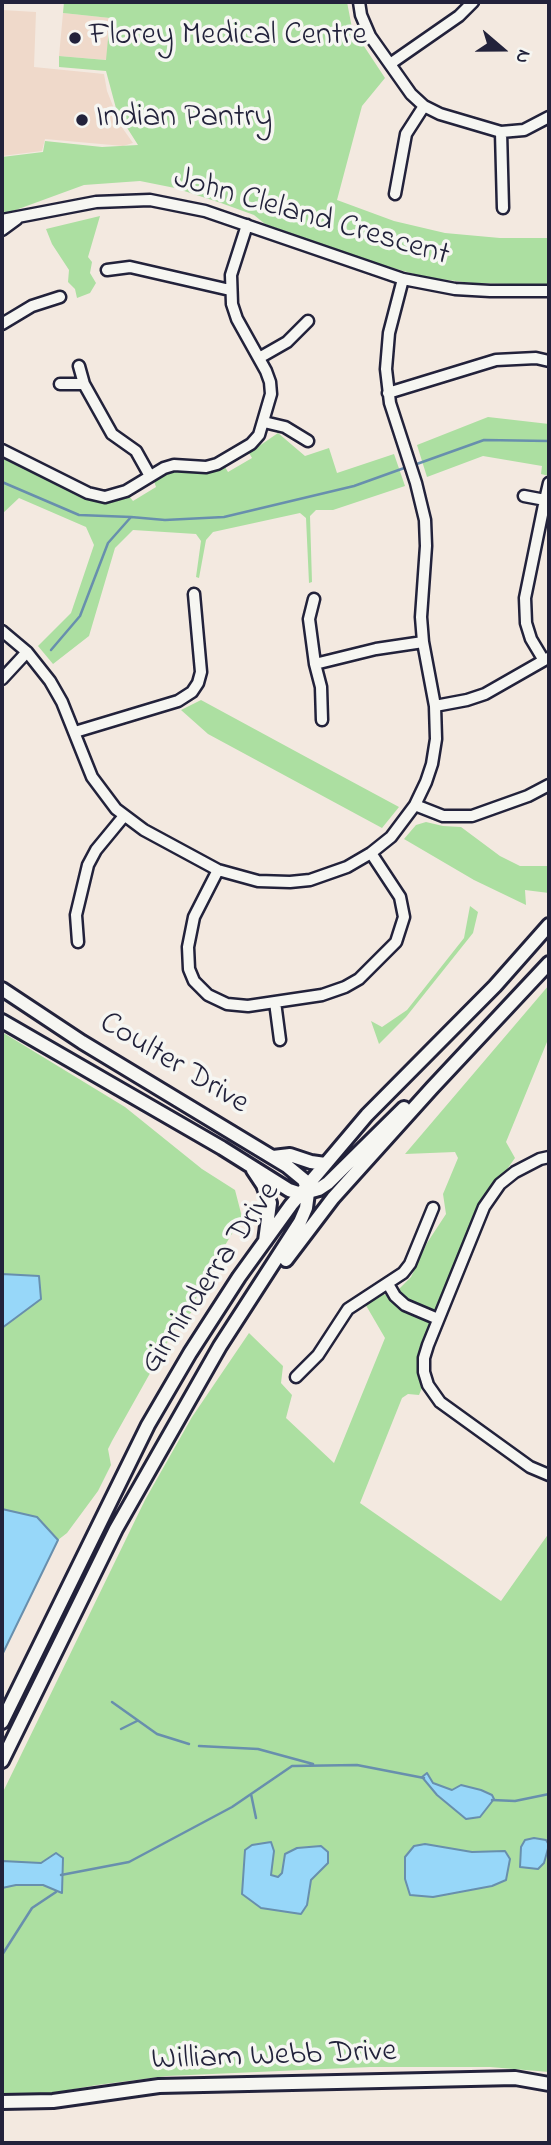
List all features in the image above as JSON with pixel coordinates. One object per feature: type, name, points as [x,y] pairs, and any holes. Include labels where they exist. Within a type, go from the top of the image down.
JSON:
[{"type":"main road","name":"Ginninderra Drive","points":[[2,1722],[148,1425],[201,1335],[265,1241],[367,1115],[495,986],[549,925]]},
{"type":"main road","name":"Ginninderra Drive","points":[[2,1761],[116,1528],[164,1441],[202,1381],[317,1219],[432,1088],[549,963]]},
{"type":"main road","name":"Coulter Drive","points":[[2,989],[82,1042],[273,1157],[300,1176],[306,1193],[289,1190],[2,1021]]},
{"type":"main road","points":[[306,1193],[328,1183],[411,1101],[432,1088]]},
{"type":"main road","points":[[273,1157],[290,1155],[325,1164]]},
{"type":"main road","points":[[251,1167],[263,1185],[270,1203],[265,1241]]},
{"type":"main road","name":"Ginninderra Drive","points":[[202,1381],[220,1346],[300,1223],[306,1193]]},
{"type":"main road","name":"William Webb Drive","points":[[2,2102],[53,2101],[159,2086],[519,2079],[549,2084]]},
{"type":"street","points":[[359,2],[366,29],[411,94],[424,106],[440,114],[501,132],[524,130],[549,117]]},
{"type":"street","points":[[390,64],[459,16],[473,2]]},
{"type":"street","points":[[395,194],[407,134],[424,106]]},
{"type":"street","points":[[501,132],[503,208]]},
{"type":"street","name":"John Cleland Crescent","points":[[2,220],[96,202],[150,200],[177,204],[247,225],[403,279],[455,289],[549,291]]},
{"type":"street","name":"John Cleland Crescent","points":[[2,230],[18,219]]},
{"type":"street","points":[[2,450],[100,496],[116,495],[174,465],[206,467],[218,464],[251,444],[259,435],[271,394],[270,382],[237,319],[230,290],[234,262],[247,225]]},
{"type":"street","points":[[107,270],[130,267],[230,290]]},
{"type":"street","points":[[2,631],[27,652],[50,681],[62,702],[92,777],[102,793],[124,816],[144,830],[218,870],[258,881],[290,882],[329,875],[371,853],[391,837],[415,805],[432,764],[436,739],[435,706],[423,642],[425,520],[411,464],[388,393],[388,333],[403,279]]},
{"type":"street","points":[[2,324],[32,306],[60,297]]},
{"type":"street","points":[[259,358],[287,342],[308,321]]},
{"type":"street","points":[[388,393],[496,360],[536,358],[549,361]]},
{"type":"street","points":[[79,366],[84,384],[113,434],[136,451],[150,476]]},
{"type":"street","points":[[60,384],[84,384]]},
{"type":"street","points":[[264,422],[285,427],[309,441]]},
{"type":"street","points":[[435,706],[467,701],[485,694],[546,658],[531,639],[526,622],[525,598],[549,483]]},
{"type":"street","points":[[524,496],[545,500]]},
{"type":"street","points":[[75,732],[178,701],[192,692],[201,672],[194,594]]},
{"type":"street","points":[[313,599],[309,619],[321,687],[322,720]]},
{"type":"street","points":[[315,664],[376,649],[423,642]]},
{"type":"street","points":[[2,679],[27,652]]},
{"type":"street","points":[[415,805],[443,816],[472,816],[528,796],[549,785]]},
{"type":"street","points":[[78,942],[76,915],[88,865],[96,850],[124,816]]},
{"type":"street","points":[[218,870],[194,917],[188,947],[189,969],[194,981],[203,991],[220,1002],[248,1006],[322,995],[345,987],[359,979],[396,942],[404,917],[400,897],[394,884],[371,853]]},
{"type":"street","points":[[275,1002],[280,1040]]},
{"type":"street","points":[[549,1157],[522,1167],[494,1191],[484,1207],[424,1358],[425,1372],[432,1391],[446,1406],[520,1460],[542,1474],[549,1475]]},
{"type":"street","points":[[296,1377],[318,1354],[348,1309],[403,1273],[410,1264],[433,1208]]},
{"type":"street","points":[[388,1284],[395,1296],[405,1305],[438,1319]]},
{"type":"shaded area","points":[[2,10],[36,12],[34,67],[104,74],[107,91],[121,126],[133,143],[123,146],[45,139],[42,151],[2,156]]},
{"type":"shaded area","points":[[63,13],[110,18],[107,60],[59,56]]},
{"type":"green space","points":[[64,2],[347,2],[352,28],[385,78],[362,106],[337,200],[394,221],[445,233],[500,238],[549,238],[549,285],[472,283],[424,277],[366,260],[265,224],[254,215],[221,203],[175,188],[140,181],[84,185],[2,215],[2,157],[43,152],[45,141],[102,147],[138,145],[117,112],[106,71],[59,67],[59,56],[106,60],[110,18],[63,13]]},
{"type":"green space","points":[[100,216],[88,257],[92,262],[90,273],[96,283],[90,293],[77,298],[75,289],[68,282],[69,270],[52,244],[46,229]]},
{"type":"green space","points":[[488,417],[549,424],[549,476],[541,474],[542,466],[483,456],[427,477],[417,445]]},
{"type":"green space","points":[[278,433],[305,456],[329,448],[337,473],[394,454],[405,486],[333,510],[316,510],[310,516],[312,582],[309,583],[306,518],[300,513],[213,532],[206,540],[199,578],[196,577],[201,541],[196,534],[133,530],[115,548],[89,636],[53,664],[38,646],[71,613],[94,545],[86,527],[19,498],[2,514],[2,458],[87,499],[106,503],[129,496],[133,501],[156,487],[154,481],[172,472],[206,473],[225,467],[228,472],[252,458],[249,453]]},
{"type":"green space","points":[[201,700],[399,807],[382,828],[208,734],[181,710]]},
{"type":"green space","points":[[426,822],[461,827],[500,856],[520,866],[549,866],[549,893],[525,890],[526,905],[474,880],[404,839],[416,825]]},
{"type":"green space","points":[[470,906],[478,912],[473,933],[406,1017],[379,1044],[371,1021],[382,1027],[407,1010],[464,938]]},
{"type":"green space","points":[[549,985],[549,1037],[506,1142],[515,1158],[495,1186],[424,1357],[424,1383],[419,1395],[408,1394],[402,1398],[360,1503],[501,1601],[549,1533],[549,2072],[490,2067],[370,2067],[167,2076],[2,2102],[2,1794],[145,1500],[192,1417],[249,1333],[283,1366],[281,1383],[292,1395],[286,1418],[334,1463],[385,1338],[364,1302],[381,1293],[391,1297],[411,1277],[427,1243],[446,1214],[443,1194],[458,1158],[455,1152],[405,1154]]},
{"type":"green space","points":[[2,1032],[125,1107],[202,1169],[235,1190],[242,1217],[200,1287],[191,1313],[181,1318],[112,1441],[108,1449],[111,1465],[98,1491],[67,1533],[58,1540],[41,1522],[2,1512],[2,1329],[23,1309],[24,1276],[2,1274]]},
{"type":"water","points":[[2,1274],[39,1276],[41,1299],[2,1328]]},
{"type":"water","points":[[2,1509],[37,1517],[58,1540],[2,1655]]},
{"type":"water","points":[[427,1773],[433,1783],[452,1790],[461,1785],[481,1790],[492,1795],[494,1799],[480,1817],[466,1819],[437,1795],[422,1777]]},
{"type":"water","points":[[525,1840],[546,1840],[549,1845],[544,1863],[538,1869],[520,1867],[521,1847]]},
{"type":"water","points":[[271,1842],[274,1851],[271,1875],[278,1877],[282,1873],[285,1854],[297,1848],[321,1846],[328,1852],[328,1863],[311,1880],[307,1905],[301,1914],[261,1908],[242,1894],[245,1850],[252,1845]]},
{"type":"water","points":[[425,1844],[472,1852],[505,1851],[510,1859],[506,1880],[492,1886],[433,1897],[410,1895],[405,1879],[405,1857],[414,1846]]},
{"type":"water","points":[[56,1853],[63,1858],[62,1893],[43,1885],[2,1888],[2,1861],[41,1863]]},
{"type":"waterway","points":[[414,465],[484,440],[549,441]]},
{"type":"waterway","points":[[51,650],[80,616],[108,543],[131,517],[165,520],[224,517],[354,486],[407,467]]},
{"type":"waterway","points":[[2,482],[79,515],[131,517]]},
{"type":"waterway","points":[[112,1702],[157,1734],[189,1744]]},
{"type":"waterway","points":[[121,1729],[137,1721]]},
{"type":"waterway","points":[[199,1746],[258,1749],[313,1764]]},
{"type":"waterway","points":[[61,1875],[129,1862],[232,1807],[292,1766],[357,1765],[424,1778]]},
{"type":"waterway","points":[[251,1794],[256,1818]]},
{"type":"waterway","points":[[492,1800],[515,1801],[549,1794]]},
{"type":"waterway","points":[[2,1955],[32,1908],[56,1892]]},
{"type":"place","name":"Florey Medical Centre","points":[[75,38]]},
{"type":"place","name":"Indian Pantry","points":[[82,120]]}]
